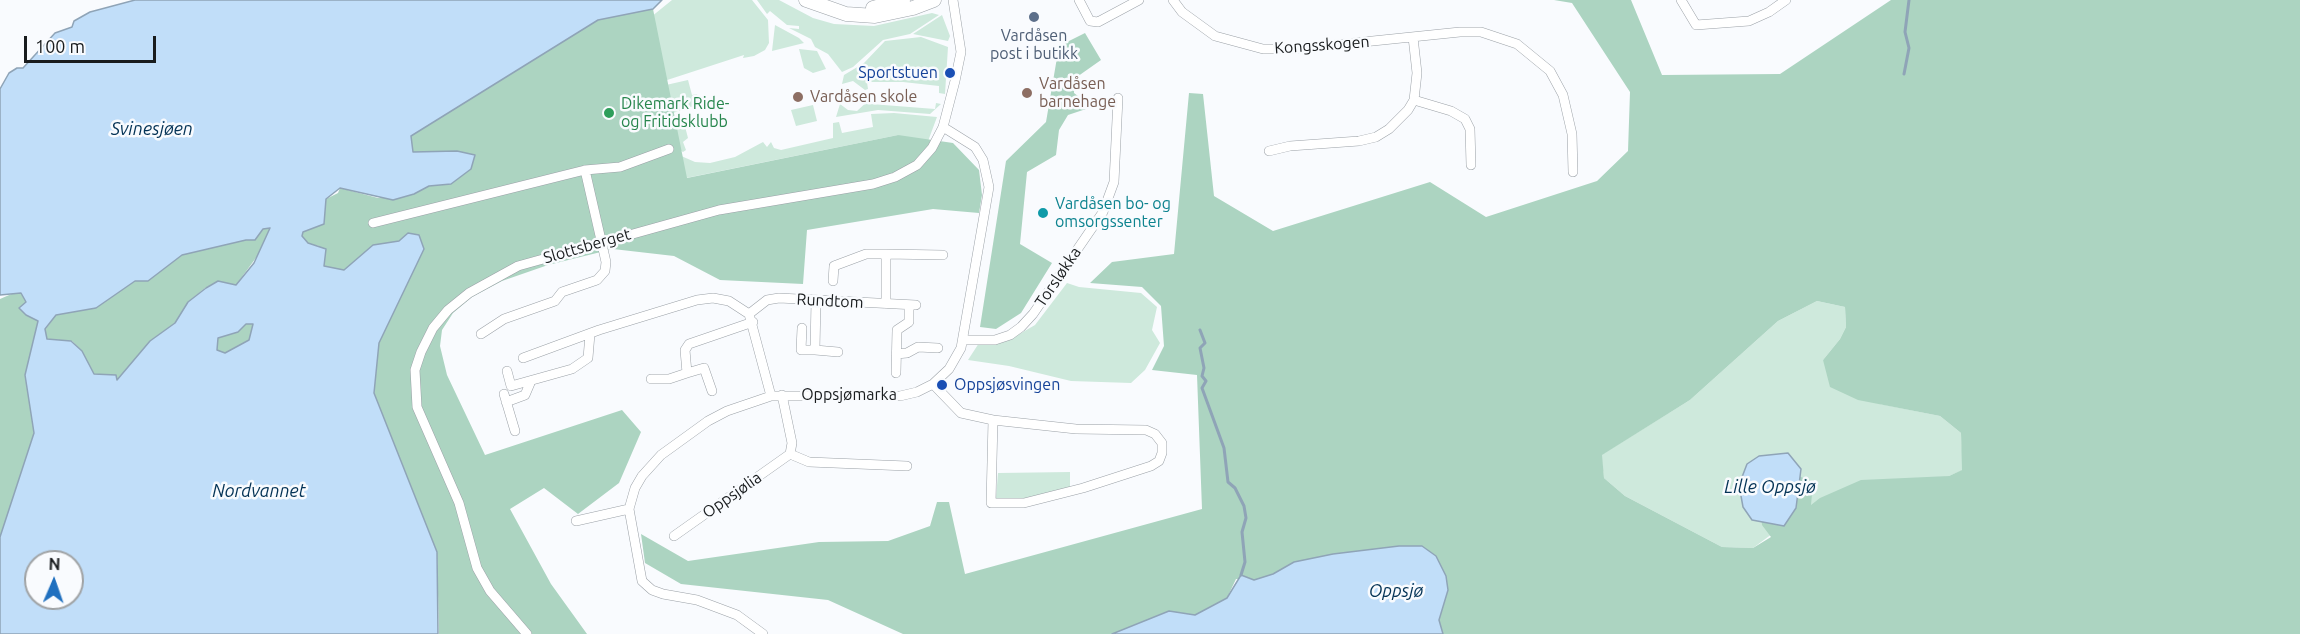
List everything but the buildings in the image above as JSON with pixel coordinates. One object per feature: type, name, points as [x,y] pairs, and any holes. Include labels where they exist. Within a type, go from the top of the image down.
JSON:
[{"type":"main road","points":[[806,0],[836,10],[875,16],[914,8],[934,0]]},
{"type":"main road","points":[[836,10],[868,9],[903,0]]},
{"type":"street","name":"Slottsberget","points":[[527,634],[490,591],[477,568],[459,503],[417,407],[415,370],[433,328],[448,310],[469,293],[518,267],[602,241],[719,210],[847,189],[895,177],[917,165],[932,148],[943,127],[961,52],[953,0]]},
{"type":"street","points":[[1079,0],[1090,21],[1098,22],[1139,0]]},
{"type":"street","name":"Kongsskogen","points":[[1173,0],[1200,27],[1215,36],[1263,49],[1295,49],[1481,32],[1501,37],[1529,51],[1550,71],[1563,95],[1572,134],[1573,172]]},
{"type":"street","points":[[1681,0],[1696,25],[1749,21],[1770,12],[1786,0]]},
{"type":"street","points":[[1269,151],[1290,146],[1359,141],[1376,137],[1399,120],[1414,100],[1417,74],[1413,37]]},
{"type":"street","name":"Torsløkka","points":[[963,340],[995,340],[1010,335],[1021,327],[1033,314],[1103,212],[1114,182],[1118,98]]},
{"type":"street","points":[[1414,100],[1451,111],[1465,119],[1470,129],[1471,165]]},
{"type":"street","name":"Oppsjømarka","points":[[629,509],[642,476],[661,455],[708,420],[771,396],[900,396],[917,392],[933,384],[949,369],[961,349],[963,340],[989,187],[983,160],[975,147],[943,127]]},
{"type":"street","points":[[373,224],[585,170],[620,167],[669,149]]},
{"type":"street","points":[[482,334],[504,319],[555,301],[562,292],[597,280],[605,271],[606,262],[602,241],[585,170]]},
{"type":"street","points":[[833,281],[834,266],[866,254],[943,255]]},
{"type":"street","points":[[886,254],[886,304]]},
{"type":"street","name":"Rundtom","points":[[687,373],[685,350],[689,344],[751,318],[767,300],[816,300],[833,296],[886,304],[913,305],[909,322],[897,330],[896,354]]},
{"type":"street","points":[[522,358],[697,300],[713,298],[729,301],[751,318],[771,396]]},
{"type":"street","points":[[815,350],[816,300]]},
{"type":"street","points":[[815,329],[797,328],[801,350],[838,352]]},
{"type":"street","points":[[507,371],[511,386],[572,369],[588,358],[590,334]]},
{"type":"street","points":[[896,373],[896,354],[907,353],[918,347],[938,348]]},
{"type":"street","points":[[651,379],[669,379],[687,373],[702,364],[712,391]]},
{"type":"street","points":[[515,431],[505,398],[525,395],[531,381]]},
{"type":"street","points":[[933,384],[961,413],[993,420],[1077,429],[1146,430],[1155,434],[1162,443],[1162,453],[1159,461],[1150,466],[1083,488],[1024,503],[991,503],[993,420]]},
{"type":"street","points":[[782,395],[792,443],[790,454],[809,462],[907,466]]},
{"type":"street","name":"Oppsjølia","points":[[674,536],[790,454]]},
{"type":"street","points":[[576,521],[629,509],[642,581],[652,590],[663,594],[697,600],[737,615],[763,634]]},
{"type":"green space","points":[[672,0],[752,0],[768,20],[769,43],[765,50],[754,56],[743,58],[744,55],[661,82],[651,17]]},
{"type":"green space","points":[[757,0],[779,0],[813,18],[834,24],[874,26],[932,13],[939,15],[910,34],[883,40],[853,67],[842,72],[828,54],[815,47],[811,39],[789,28],[799,29],[799,26],[787,25],[770,11],[767,14]]},
{"type":"green space","points":[[1554,0],[1631,0],[1662,75],[1780,74],[1891,0],[2300,0],[2300,634],[1443,634],[1439,620],[1448,590],[1422,546],[1333,554],[1294,562],[1273,574],[1254,580],[1236,579],[1227,598],[1195,615],[1169,612],[1112,634],[903,634],[828,600],[681,584],[645,563],[641,534],[688,561],[819,542],[888,541],[930,526],[937,502],[949,502],[965,574],[1202,509],[1197,375],[1152,370],[1164,346],[1161,306],[1142,287],[1090,283],[1112,262],[1174,254],[1189,93],[1203,94],[1214,196],[1273,231],[1430,182],[1486,217],[1597,181],[1628,151],[1630,92],[1572,3]],"holes":[[[1817,301],[1845,307],[1846,327],[1840,339],[1823,360],[1830,387],[1858,400],[1940,416],[1961,433],[1962,470],[1949,476],[1861,480],[1820,498],[1811,505],[1813,483],[1781,467],[1757,474],[1762,525],[1771,537],[1753,548],[1722,547],[1625,496],[1604,478],[1602,455],[1690,400],[1778,321]]]},
{"type":"green space","points":[[653,9],[687,178],[898,135],[953,143],[979,170],[982,195],[979,213],[933,209],[807,230],[803,284],[720,280],[674,256],[613,249],[548,265],[502,281],[472,297],[453,313],[442,330],[440,346],[447,375],[485,455],[622,410],[641,432],[619,483],[578,514],[544,488],[510,509],[551,584],[587,634],[439,634],[437,552],[374,393],[379,343],[424,248],[399,241],[373,245],[344,271],[324,266],[319,246],[308,244],[302,236],[303,232],[323,224],[326,199],[338,193],[340,188],[378,198],[414,194],[429,186],[451,184],[457,151],[413,152],[411,136],[598,20]]},
{"type":"green space","points":[[942,15],[950,36],[948,41],[913,34]]},
{"type":"green space","points":[[775,25],[799,38],[804,43],[772,51]]},
{"type":"green space","points":[[1085,33],[1101,60],[1074,79],[1074,93],[1092,107],[1068,115],[1059,130],[1056,155],[1027,172],[1020,244],[1052,263],[1021,313],[996,329],[980,327],[1006,161],[1046,122],[1059,46]]},
{"type":"green space","points":[[921,37],[948,47],[945,94],[939,93],[939,86],[903,82],[867,82],[868,89],[865,90],[853,81],[842,84],[844,75],[864,63],[885,41]]},
{"type":"green space","points":[[799,49],[817,51],[826,69],[813,73],[804,68]]},
{"type":"green space","points":[[688,80],[692,95],[697,94],[700,104],[670,114],[666,85]]},
{"type":"green space","points":[[870,99],[871,104],[935,109],[936,103],[941,104],[930,114],[878,110],[836,117],[840,104],[848,110],[857,111]]},
{"type":"green space","points":[[813,105],[817,121],[796,126],[791,110]]},
{"type":"green space","points":[[894,113],[937,117],[924,152],[898,135],[686,178],[679,155],[695,162],[710,163],[735,157],[763,142],[767,147],[771,142],[774,148],[781,150],[833,138],[833,123],[839,122],[842,133],[873,127],[871,114]]},
{"type":"green space","points":[[682,115],[688,138],[683,142],[686,150],[683,152],[670,144],[670,119]]},
{"type":"green space","points":[[264,228],[270,228],[258,255],[236,285],[218,281],[205,288],[188,302],[175,323],[150,341],[117,381],[116,375],[93,374],[82,351],[72,341],[47,339],[45,330],[56,315],[96,308],[135,281],[148,281],[182,255],[246,240],[255,240]]},
{"type":"green space","points":[[1067,283],[1079,287],[1141,293],[1157,307],[1152,330],[1160,343],[1145,370],[1131,383],[1071,381],[1009,366],[968,360],[979,343],[1016,336],[1035,325]]},
{"type":"green space","points":[[16,292],[21,293],[26,302],[20,309],[38,321],[25,375],[34,433],[0,537],[0,299]]},
{"type":"green space","points":[[1817,301],[1845,307],[1846,327],[1840,339],[1823,360],[1880,404],[1940,416],[1961,433],[1963,470],[1949,476],[1810,506],[1753,548],[1722,547],[1625,496],[1604,478],[1601,455],[1690,400],[1778,321]]},
{"type":"green space","points":[[253,323],[249,340],[225,353],[216,350],[218,338],[223,334],[238,332],[246,324]]},
{"type":"green space","points":[[1070,472],[1070,488],[1022,499],[996,498],[998,473]]},
{"type":"water","points":[[135,0],[662,0],[653,9],[598,20],[411,136],[413,152],[457,151],[475,155],[471,169],[451,184],[429,186],[414,194],[393,200],[340,188],[326,199],[324,224],[303,232],[302,236],[308,243],[326,249],[324,266],[344,270],[373,245],[399,241],[408,233],[419,235],[424,249],[379,343],[374,393],[437,552],[438,634],[0,634],[0,537],[34,433],[25,375],[38,321],[26,315],[19,308],[26,302],[21,293],[0,295],[0,89],[9,73],[17,68],[23,68],[55,33],[72,27],[74,21],[90,12]],"holes":[[[270,228],[254,263],[236,285],[218,281],[188,302],[175,323],[150,341],[117,380],[116,375],[94,374],[82,351],[71,341],[47,339],[45,329],[56,315],[96,308],[135,281],[148,281],[182,255],[246,240],[255,240],[263,229]],[[246,324],[253,324],[249,340],[225,353],[217,350],[218,338],[238,332]]]},
{"type":"water","name":"Lille Oppsjø","points":[[1788,453],[1801,469],[1796,508],[1784,526],[1752,520],[1743,507],[1739,485],[1747,464],[1759,456]]},
{"type":"water","name":"Oppsjø","points":[[1399,546],[1422,546],[1436,556],[1446,576],[1448,590],[1439,620],[1443,634],[1112,634],[1169,611],[1195,615],[1227,598],[1241,575],[1254,580],[1273,574],[1294,562],[1333,554]]},
{"type":"waterway","points":[[1904,74],[1909,48],[1905,32],[1909,0]]},
{"type":"waterway","points":[[1200,330],[1205,343],[1200,348],[1204,368],[1202,376],[1206,381],[1202,388],[1224,448],[1228,482],[1235,488],[1244,506],[1246,518],[1242,532],[1245,562],[1241,575]]},
{"type":"place","name":"Vardåsen post i butikk","points":[[1034,17]]},
{"type":"place","name":"Sportstuen","points":[[950,73]]},
{"type":"place","name":"Vardåsen barnehage","points":[[1027,93]]},
{"type":"place","name":"Vardåsen skole","points":[[798,97]]},
{"type":"place","name":"Dikemark Ride- og Fritidsklubb","points":[[609,113]]},
{"type":"place","name":"Vardåsen bo- og omsorgssenter","points":[[1043,213]]},
{"type":"place","name":"Oppsjøsvingen","points":[[942,385]]},
{"type":"water label","name":"Svinesjøen","points":[[152,129]]},
{"type":"water label","name":"Nordvannet","points":[[259,491]]}]
